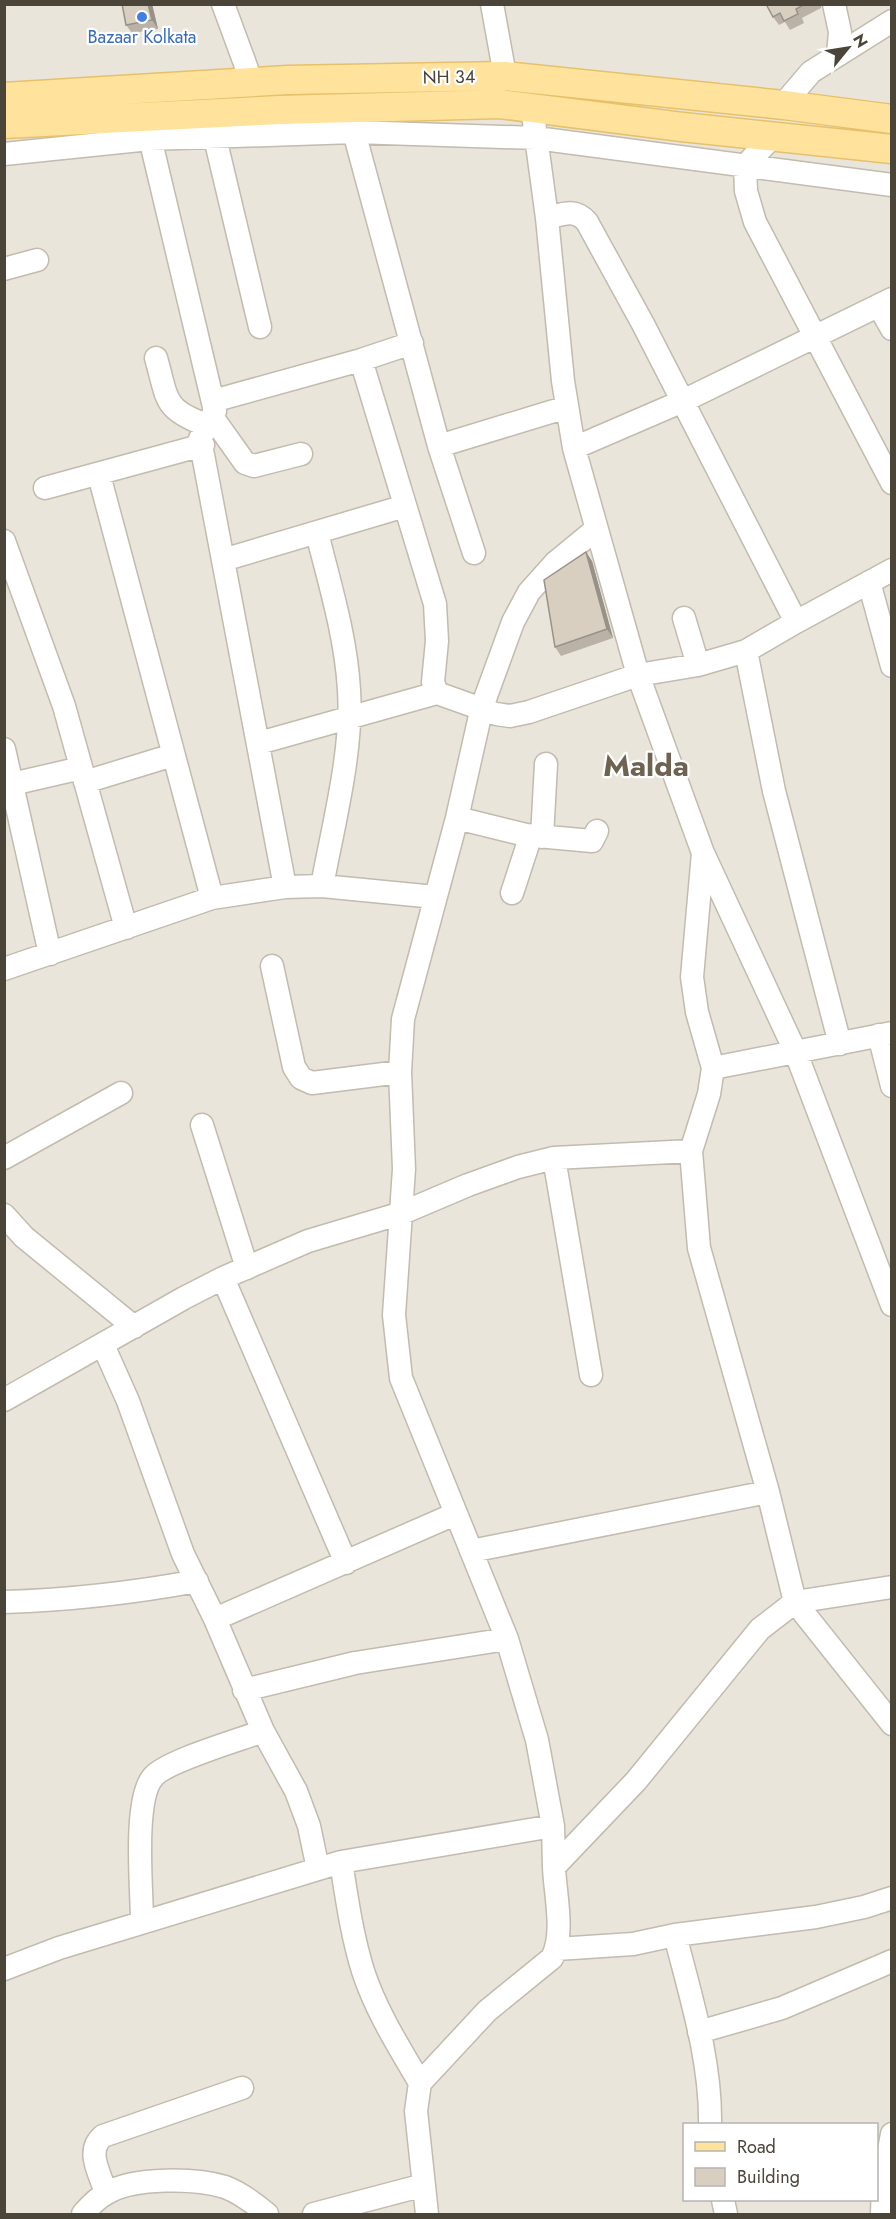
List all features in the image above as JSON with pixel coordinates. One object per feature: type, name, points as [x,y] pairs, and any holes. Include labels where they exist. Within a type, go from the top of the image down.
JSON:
[{"type":"main road","name":"NH 34","points":[[4,97],[287,80],[505,76],[784,105],[891,119]]},
{"type":"main road","points":[[4,124],[148,128],[500,104],[682,127],[891,149]]},
{"type":"street","points":[[223,4],[247,69]]},
{"type":"street","points":[[492,4],[504,70]]},
{"type":"street","points":[[834,4],[840,32],[838,55]]},
{"type":"street","points":[[788,99],[811,72],[891,21]]},
{"type":"street","points":[[4,86],[247,69],[504,70],[788,99],[891,113]]},
{"type":"street","points":[[531,107],[547,218],[573,448],[638,675],[703,853],[796,1053],[891,1305]]},
{"type":"street","points":[[148,128],[209,422],[224,560],[285,887]]},
{"type":"street","points":[[4,154],[148,128],[215,138],[354,132],[536,138],[891,185]]},
{"type":"street","points":[[354,132],[439,446],[474,553]]},
{"type":"street","points":[[773,136],[745,166],[746,191],[755,222],[891,483]]},
{"type":"street","points":[[215,138],[260,327]]},
{"type":"street","points":[[547,218],[572,212],[580,214],[587,222],[683,401],[796,622]]},
{"type":"street","points":[[4,269],[37,260]]},
{"type":"street","points":[[573,448],[683,401],[815,339],[885,303],[891,329]]},
{"type":"street","points":[[45,488],[99,475],[209,422],[360,360],[412,343]]},
{"type":"street","points":[[156,358],[167,399],[175,412],[209,422],[245,463],[254,466],[301,454]]},
{"type":"street","points":[[360,360],[435,604],[437,641],[433,682],[437,693]]},
{"type":"street","points":[[439,446],[567,406]]},
{"type":"street","points":[[99,475],[212,898]]},
{"type":"street","points":[[224,560],[405,506]]},
{"type":"street","points":[[427,2214],[416,2111],[420,2083],[487,2011],[540,1970],[557,1949],[553,1826],[537,1740],[507,1639],[401,1378],[394,1315],[404,1169],[400,1072],[403,1019],[457,818],[482,707],[513,622],[529,592],[555,563],[596,530]]},
{"type":"street","points":[[317,532],[341,629],[349,691],[348,739],[322,886]]},
{"type":"street","points":[[4,541],[40,635],[83,775],[126,928]]},
{"type":"street","points":[[259,743],[437,693],[482,707],[496,714],[510,716],[529,712],[638,675],[698,666],[746,651],[891,570]]},
{"type":"street","points":[[869,582],[891,666]]},
{"type":"street","points":[[684,618],[698,666]]},
{"type":"street","points":[[746,651],[774,791],[840,1044]]},
{"type":"street","points":[[4,749],[50,954]]},
{"type":"street","points":[[12,784],[83,775],[173,755]]},
{"type":"street","points":[[512,893],[530,841],[534,836],[546,764]]},
{"type":"street","points":[[457,818],[534,836],[592,841],[597,831]]},
{"type":"street","points":[[703,853],[692,977],[697,1012],[713,1068],[709,1094],[691,1150],[699,1248],[768,1492],[795,1602],[891,1724]]},
{"type":"street","points":[[4,969],[212,898],[285,887],[322,886],[435,897]]},
{"type":"street","points":[[272,966],[294,1067],[301,1078],[312,1083],[400,1072]]},
{"type":"street","points":[[713,1068],[885,1034],[891,1086]]},
{"type":"street","points":[[4,1158],[121,1093]]},
{"type":"street","points":[[202,1125],[247,1268]]},
{"type":"street","points":[[4,1400],[224,1278],[308,1241],[402,1214],[468,1185],[518,1167],[554,1158],[691,1150]]},
{"type":"street","points":[[554,1158],[591,1375]]},
{"type":"street","points":[[4,1215],[24,1236],[134,1327]]},
{"type":"street","points":[[224,1278],[346,1563]]},
{"type":"street","points":[[102,1345],[128,1401],[183,1554],[215,1619],[263,1731],[296,1791],[309,1826],[318,1869]]},
{"type":"street","points":[[471,1551],[768,1492]]},
{"type":"street","points":[[215,1619],[455,1514]]},
{"type":"street","points":[[4,1602],[72,1600],[197,1581]]},
{"type":"street","points":[[554,1867],[636,1781],[760,1629],[795,1602],[891,1587]]},
{"type":"street","points":[[244,1690],[356,1663],[507,1639]]},
{"type":"street","points":[[142,1922],[141,1817],[145,1790],[154,1776],[170,1766],[263,1731]]},
{"type":"street","points":[[4,1969],[142,1922],[341,1862],[553,1826]]},
{"type":"street","points":[[341,1862],[352,1931],[363,1972],[381,2016],[420,2083]]},
{"type":"street","points":[[557,1949],[633,1944],[675,1935],[816,1917],[864,1907],[891,1898]]},
{"type":"street","points":[[675,1935],[699,2032],[709,2089],[710,2123]]},
{"type":"street","points":[[699,2032],[782,2008],[891,1961]]},
{"type":"street","points":[[106,2193],[93,2152],[95,2143],[103,2136],[242,2088]]},
{"type":"street","points":[[882,2214],[883,2182],[891,2133]]},
{"type":"street","points":[[83,2214],[106,2193],[134,2184],[195,2181],[225,2188],[251,2200],[267,2214]]},
{"type":"street","points":[[314,2214],[424,2185]]},
{"type":"shaded area","points":[[5,5],[891,5],[891,2214],[5,2214]]},
{"type":"building","points":[[122,4],[148,4],[152,20],[126,25]]},
{"type":"building","points":[[766,4],[805,4],[796,9],[798,14],[784,21],[780,13],[773,17]]},
{"type":"building","points":[[586,552],[607,629],[555,647],[544,580]]},
{"type":"place","name":"Bazaar Kolkata","points":[[142,17]]},
{"type":"district","name":"Malda","points":[[646,765]]}]
